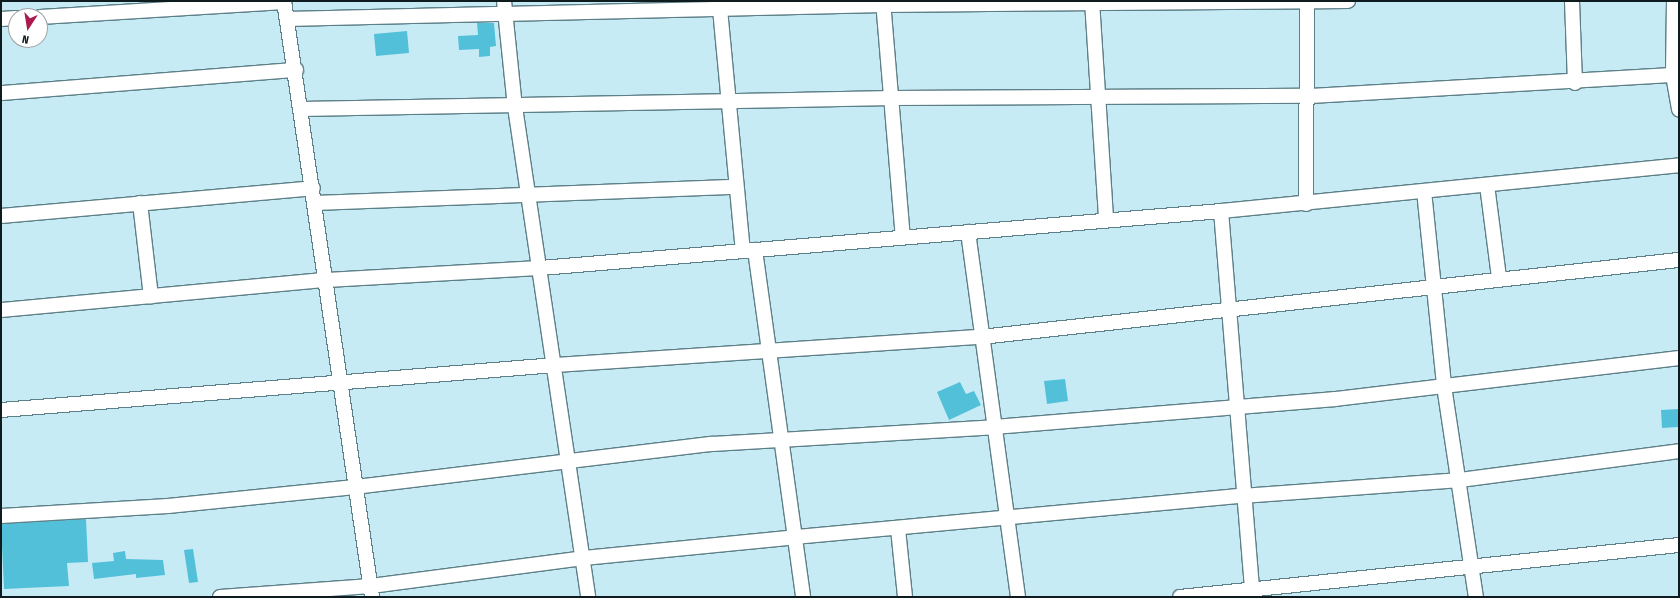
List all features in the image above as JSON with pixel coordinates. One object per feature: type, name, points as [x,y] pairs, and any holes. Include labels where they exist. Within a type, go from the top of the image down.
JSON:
[{"type":"street","points":[[48,16],[284,1],[296,70],[355,487],[372,591]]},
{"type":"street","points":[[287,19],[504,6],[715,6],[883,3],[1348,1]]},
{"type":"street","points":[[1572,1],[1575,83]]},
{"type":"street","points":[[1674,1],[1673,74],[1679,103]]},
{"type":"street","points":[[1306,204],[1309,96],[1307,2]]},
{"type":"street","points":[[883,3],[893,98],[903,238]]},
{"type":"street","points":[[1092,3],[1106,220]]},
{"type":"street","points":[[504,6],[515,107],[531,196],[588,597]]},
{"type":"street","points":[[715,6],[728,101],[736,187],[769,349],[796,537],[803,597]]},
{"type":"street","points":[[1,93],[296,70]]},
{"type":"street","points":[[301,109],[515,107],[893,98],[1309,96],[1575,83],[1673,74]]},
{"type":"street","points":[[1,310],[325,280],[541,268],[1106,220],[1221,212],[1679,165]]},
{"type":"street","points":[[1487,185],[1499,277]]},
{"type":"street","points":[[315,203],[531,196],[736,187]]},
{"type":"street","points":[[1,216],[313,188]]},
{"type":"street","points":[[1424,191],[1435,284],[1444,386],[1460,480],[1470,567],[1476,597]]},
{"type":"street","points":[[140,204],[151,296]]},
{"type":"street","points":[[1221,212],[1242,496],[1253,594]]},
{"type":"street","points":[[968,232],[981,337],[996,427],[1018,597]]},
{"type":"street","points":[[1,410],[769,349],[981,337],[1435,284],[1499,277],[1588,272],[1679,260]]},
{"type":"street","points":[[1,516],[168,506],[355,487],[568,460],[782,438],[996,427],[1236,407],[1444,386],[1679,358]]},
{"type":"street","points":[[220,597],[372,591],[583,558],[1242,496],[1460,480],[1679,451]]},
{"type":"street","points":[[898,529],[905,597]]},
{"type":"street","points":[[1180,597],[1253,594],[1470,567],[1679,545]]},
{"type":"building","points":[[477,23],[494,23],[496,46],[490,47],[490,56],[479,57],[479,49],[459,50],[458,36],[478,35]]},
{"type":"building","points":[[407,31],[409,53],[376,56],[374,34]]},
{"type":"building","points":[[1065,379],[1068,401],[1047,404],[1044,381]]},
{"type":"building","points":[[960,382],[966,394],[974,391],[981,405],[949,420],[937,392]]},
{"type":"building","points":[[1679,409],[1679,427],[1662,428],[1661,410]]},
{"type":"building","points":[[86,519],[88,562],[67,563],[69,586],[4,589],[1,524]]},
{"type":"building","points":[[193,549],[198,582],[189,583],[184,550]]},
{"type":"building","points":[[125,551],[126,559],[163,560],[165,575],[136,578],[136,574],[94,579],[92,563],[114,561],[113,553]]}]
